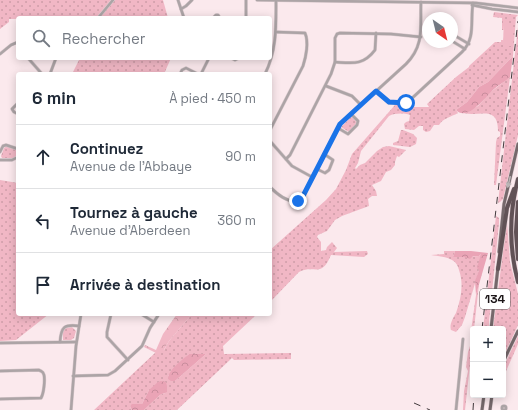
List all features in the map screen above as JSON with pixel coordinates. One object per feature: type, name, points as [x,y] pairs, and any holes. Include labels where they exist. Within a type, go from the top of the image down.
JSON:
[{"type":"highway","points":[[498,269],[507,208],[518,178]]},
{"type":"highway","points":[[518,178],[513,201],[511,225],[512,252],[518,282]]},
{"type":"highway","points":[[518,202],[516,237],[518,258]]},
{"type":"main road","points":[[498,269],[503,212],[518,144]]},
{"type":"main road","name":"134","points":[[492,326],[498,269]]},
{"type":"main road","points":[[506,356],[518,331]]},
{"type":"main road","points":[[482,410],[484,398]]},
{"type":"main road","points":[[490,410],[492,398]]},
{"type":"street","points":[[100,16],[113,0]]},
{"type":"street","points":[[178,0],[183,16]]},
{"type":"street","points":[[181,8],[186,6],[192,0]]},
{"type":"street","points":[[246,0],[246,16]]},
{"type":"street","points":[[256,0],[454,1],[492,9],[518,12]]},
{"type":"street","points":[[272,56],[276,32],[276,0]]},
{"type":"street","points":[[272,188],[278,195],[291,201],[296,201],[303,196],[338,128],[351,114],[412,58],[418,48],[421,37],[422,2]]},
{"type":"street","points":[[472,4],[493,4],[518,8]]},
{"type":"street","points":[[376,91],[389,102],[408,102],[469,44],[472,35],[472,4]]},
{"type":"street","points":[[492,9],[493,4]]},
{"type":"street","points":[[272,126],[303,66],[306,56],[306,37],[304,33],[276,32]]},
{"type":"street","points":[[286,159],[290,155],[326,86],[335,62],[335,37],[337,34],[376,34],[421,37]]},
{"type":"street","points":[[335,62],[360,63],[364,61],[375,50],[376,34]]},
{"type":"street","points":[[458,38],[469,44]]},
{"type":"street","points":[[0,54],[11,45],[16,44]]},
{"type":"street","points":[[458,45],[465,49]]},
{"type":"street","points":[[30,60],[40,72]]},
{"type":"street","points":[[51,72],[55,60]]},
{"type":"street","points":[[201,72],[208,60]]},
{"type":"street","points":[[266,72],[270,60]]},
{"type":"street","points":[[181,72],[186,68],[195,72]]},
{"type":"street","points":[[326,86],[352,96],[361,105]]},
{"type":"street","points":[[16,104],[12,109],[16,113]]},
{"type":"street","points":[[338,128],[348,134],[354,129],[358,122],[351,114]]},
{"type":"street","points":[[272,143],[295,168],[312,177]]},
{"type":"street","points":[[0,152],[2,147],[6,145],[16,148]]},
{"type":"street","points":[[317,169],[325,173],[329,170],[333,161],[324,154]]},
{"type":"street","points":[[0,160],[12,160],[16,158]]},
{"type":"street","points":[[71,410],[76,342],[80,316]]},
{"type":"street","points":[[111,316],[107,337],[128,360]]},
{"type":"street","points":[[144,316],[154,322]]},
{"type":"street","points":[[73,376],[108,375],[115,372],[142,346],[158,316]]},
{"type":"street","points":[[60,342],[61,331],[64,328],[71,325],[78,326]]},
{"type":"street","points":[[456,410],[463,339]]},
{"type":"street","points":[[0,343],[76,342]]},
{"type":"street","points":[[0,371],[39,370],[44,375],[41,398],[0,400]]},
{"type":"green space","points":[[0,0],[111,0],[98,16],[16,16],[16,19],[9,19],[9,22],[0,29]]},
{"type":"green space","points":[[115,0],[163,0],[167,16],[101,16]]},
{"type":"green space","points":[[494,12],[518,15],[516,17],[513,56],[488,82],[479,87],[467,102],[456,110],[458,113],[445,119],[439,125],[434,125],[430,131],[426,132],[423,130],[423,126],[419,126],[414,130],[405,129],[404,124],[409,121],[410,115],[391,115],[361,151],[355,168],[356,169],[383,147],[389,146],[406,150],[399,157],[397,156],[395,165],[391,170],[386,172],[381,181],[372,185],[377,196],[372,196],[368,199],[369,206],[335,220],[327,231],[318,235],[317,237],[321,242],[321,251],[326,250],[332,242],[337,248],[334,252],[367,251],[368,254],[364,257],[331,255],[324,267],[321,269],[309,269],[299,272],[272,300],[272,248],[326,200],[336,189],[352,154],[395,105],[404,105],[409,103],[411,104],[409,107],[429,107],[427,104],[456,77],[469,67],[495,42],[501,42],[501,40],[503,40],[504,30],[502,30],[502,18],[493,17]]},
{"type":"green space","points":[[504,25],[511,25],[511,46],[503,46]]},
{"type":"green space","points":[[518,27],[518,135],[503,199],[498,203]]},
{"type":"green space","points":[[513,56],[510,77],[495,88],[471,111],[460,113],[456,110],[467,102],[479,87],[488,82]]},
{"type":"green space","points":[[79,60],[170,60],[165,72],[73,72]]},
{"type":"green space","points":[[510,77],[496,185],[494,185],[496,142],[497,138],[500,136],[495,118],[487,114],[463,113],[478,106],[492,91]]},
{"type":"green space","points":[[351,117],[353,117],[357,123],[349,132],[341,127]]},
{"type":"green space","points":[[401,130],[413,134],[417,138],[416,144],[410,147],[393,145],[393,143],[398,141]]},
{"type":"green space","points":[[7,146],[16,149],[16,156],[13,158],[2,158],[1,156],[4,148]]},
{"type":"green space","points":[[0,180],[16,183],[16,316],[46,316],[16,340],[0,341]]},
{"type":"green space","points":[[496,216],[499,218],[499,223],[489,326],[483,326]]},
{"type":"green space","points":[[507,221],[510,262],[518,294],[518,325],[506,351],[506,326],[493,326]]},
{"type":"green space","points":[[444,251],[455,251],[453,257],[479,256],[482,253],[479,270],[465,317],[462,325],[456,332],[451,330],[451,326],[458,307],[461,292],[461,276],[459,269],[456,263],[450,259],[431,255],[444,254]]},
{"type":"green space","points":[[455,251],[488,253],[476,295],[475,281],[479,270],[477,268],[481,254],[479,256],[473,256],[470,259],[464,257],[453,257]]},
{"type":"green space","points":[[479,284],[474,326],[472,326]]},
{"type":"green space","points":[[176,316],[190,316],[169,341],[162,353],[156,353],[144,347],[145,345],[156,350],[163,334]]},
{"type":"green space","points":[[190,316],[255,316],[223,346],[224,354],[291,353],[291,359],[234,360],[232,358],[177,410],[144,410],[160,395],[165,393],[149,390],[142,404],[130,406],[132,410],[94,410],[156,352],[164,350],[169,341]],"holes":[[[189,354],[206,354],[175,381],[168,376]]]},
{"type":"green space","points":[[72,327],[76,331],[74,338],[71,340],[63,340],[63,331],[66,328]]},
{"type":"green space","points":[[518,336],[518,344],[506,371],[506,362]]},
{"type":"green space","points":[[470,346],[470,365],[465,410],[463,410],[464,391],[468,371],[466,367]]},
{"type":"green space","points":[[189,354],[206,354],[175,381],[168,379],[170,372]]},
{"type":"green space","points":[[161,381],[166,382],[167,392],[160,395],[144,410],[132,410],[130,406],[132,404],[142,404],[149,390]]},
{"type":"railway","points":[[482,326],[518,21]]},
{"type":"railway","points":[[473,410],[474,398]]},
{"type":"railway","points":[[414,403],[430,410]]},
{"type":"route","points":[[298,201],[303,196],[340,124],[376,91],[386,101],[391,103],[406,103]]}]
